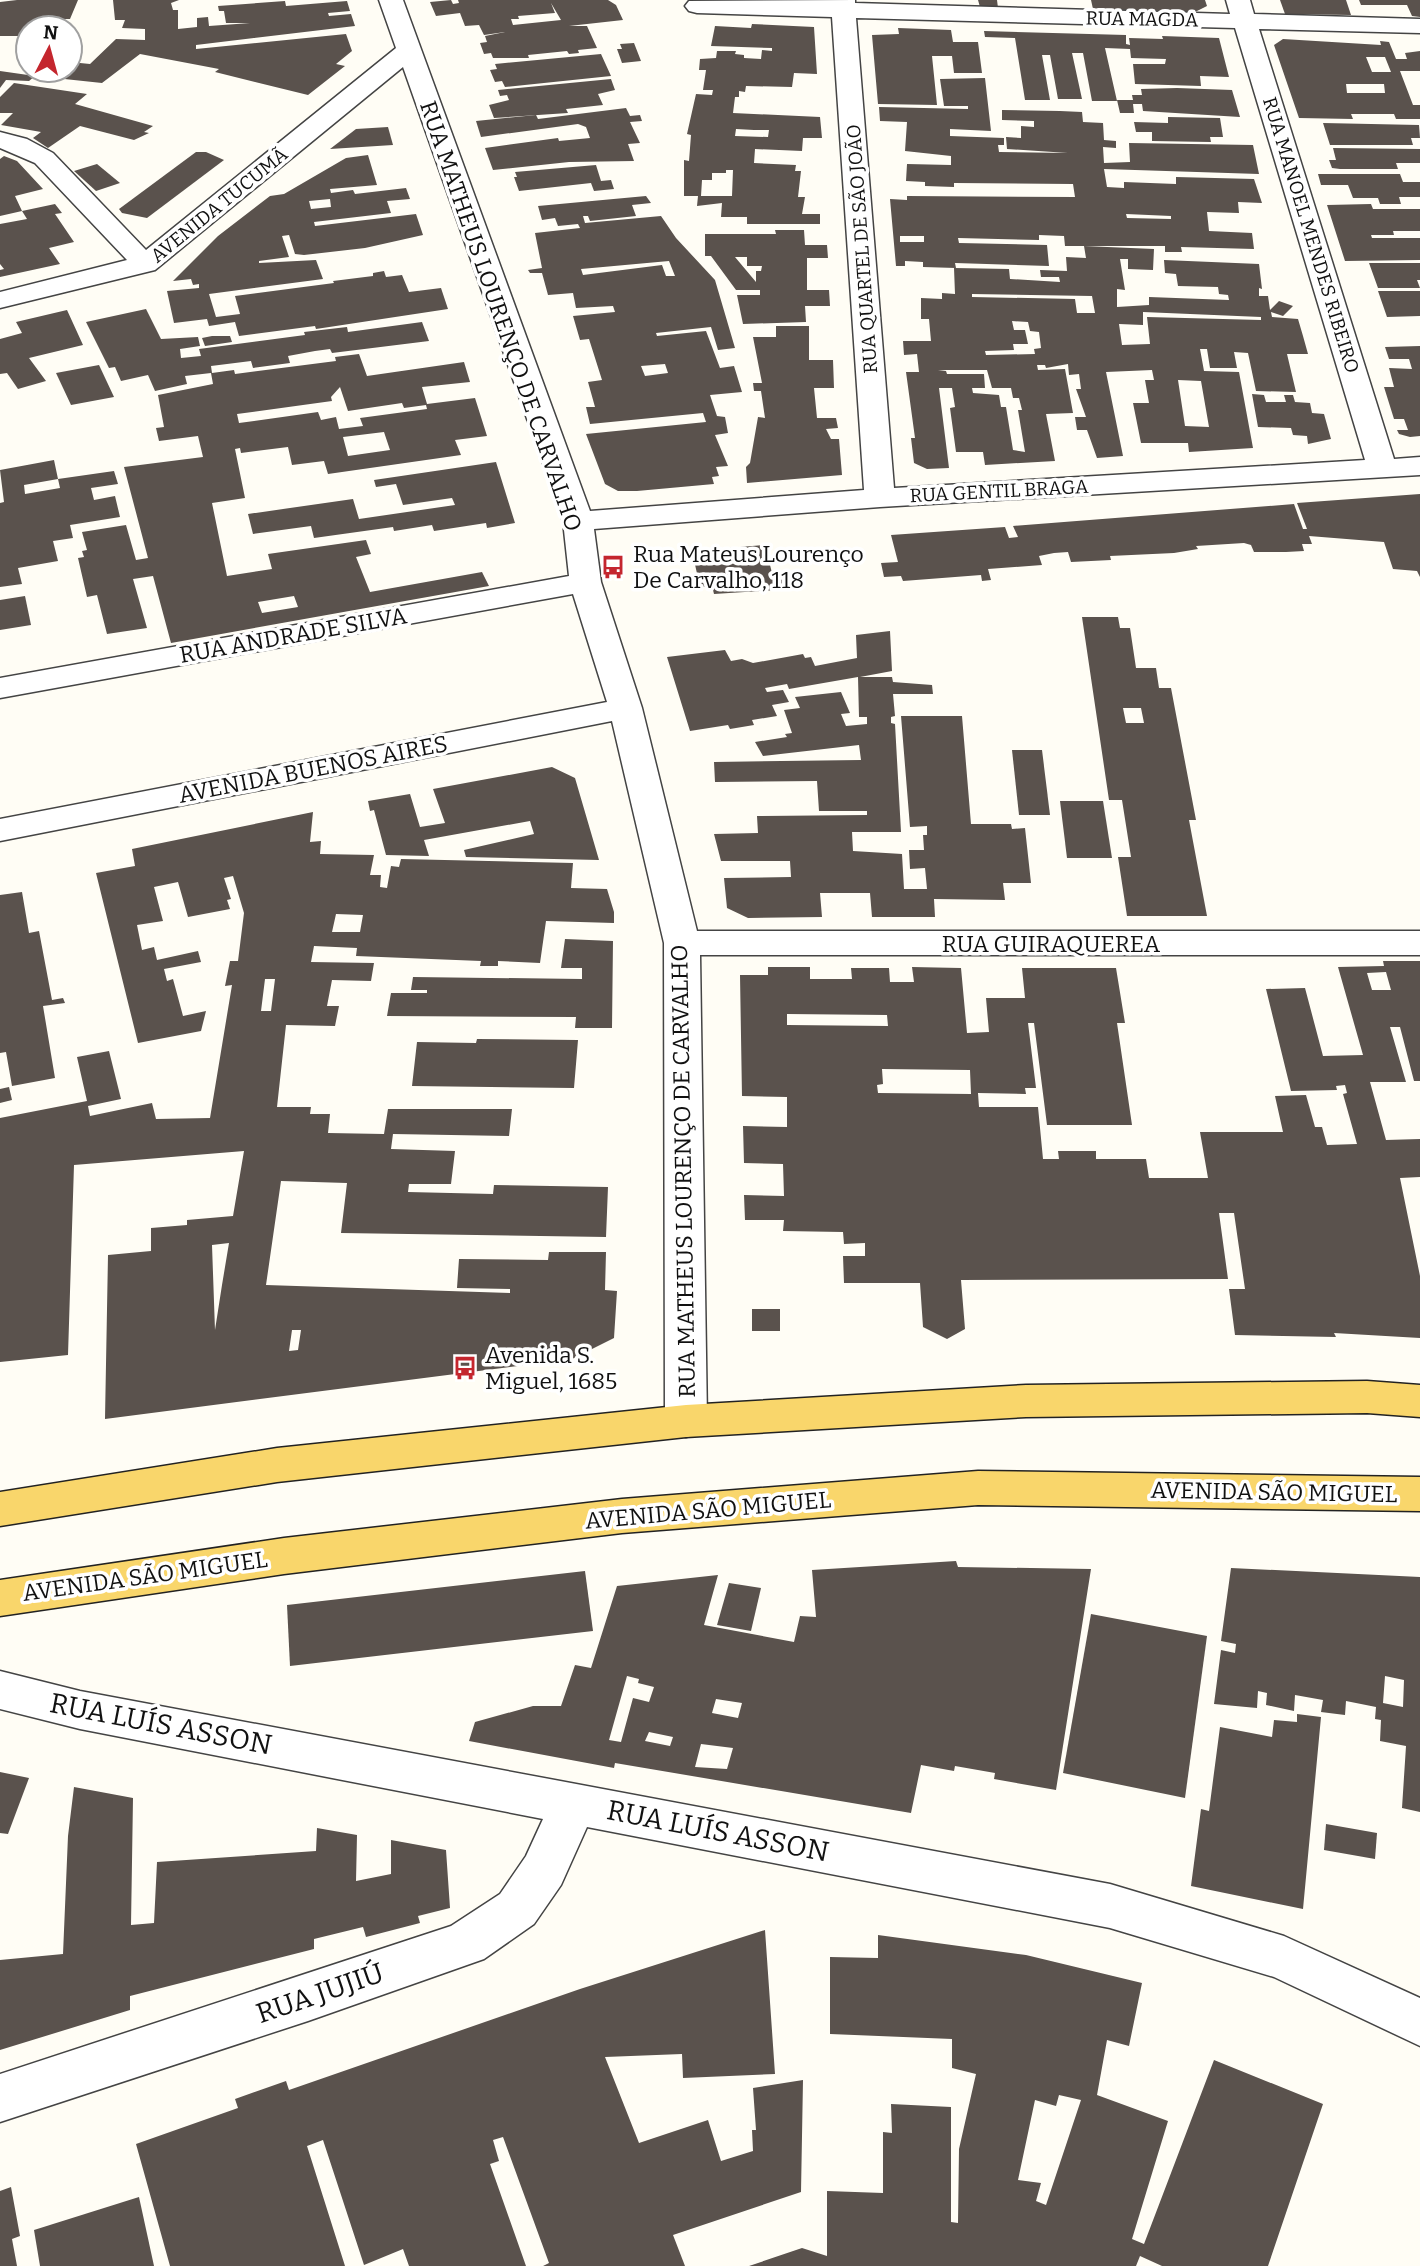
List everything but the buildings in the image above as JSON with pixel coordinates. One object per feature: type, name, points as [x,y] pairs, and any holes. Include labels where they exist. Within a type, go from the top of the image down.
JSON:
[{"type":"main road","points":[[0,1508],[277,1465],[686,1421],[1026,1401],[1367,1397],[1420,1401]]},
{"type":"main road","name":"AVENIDA SÃO MIGUEL","points":[[0,1598],[284,1556],[622,1516],[978,1488],[1420,1494]]},
{"type":"street","name":"RUA MATHEUS LOURENÇO DE CARVALHO","points":[[391,0],[578,521],[585,582],[626,708],[682,943],[686,1421]]},
{"type":"street","name":"RUA MAGDA","points":[[697,6],[1241,11],[1420,26]]},
{"type":"street","name":"RUA QUARTEL DE SÃO JOÃO","points":[[844,6],[880,498]]},
{"type":"street","name":"RUA MANOEL MENDES RIBEIRO","points":[[1241,11],[1383,470]]},
{"type":"street","name":"AVENIDA TUCUMÃ","points":[[0,300],[145,264],[408,50]]},
{"type":"street","points":[[0,140],[18,144],[44,158],[145,264]]},
{"type":"street","name":"RUA GENTIL BRAGA","points":[[578,521],[880,498],[1420,466]]},
{"type":"street","name":"RUA ANDRADE SILVA","points":[[0,688],[585,582]]},
{"type":"street","name":"AVENIDA BUENOS AIRES","points":[[0,830],[626,708]]},
{"type":"street","name":"RUA GUIRAQUEREA","points":[[682,943],[1420,943]]},
{"type":"street","name":"RUA LUÍS ASSON","points":[[0,1690],[80,1710],[1110,1906],[1284,1958],[1420,2023]]},
{"type":"street","name":"RUA JUJIÚ","points":[[0,2098],[308,1998],[467,1943],[517,1909],[544,1870],[574,1803]]},
{"type":"place","name":"Rua Mateus Lourenço De Carvalho, 118","points":[[613,567]]},
{"type":"place","name":"Avenida S. Miguel, 1685","points":[[465,1368]]}]
